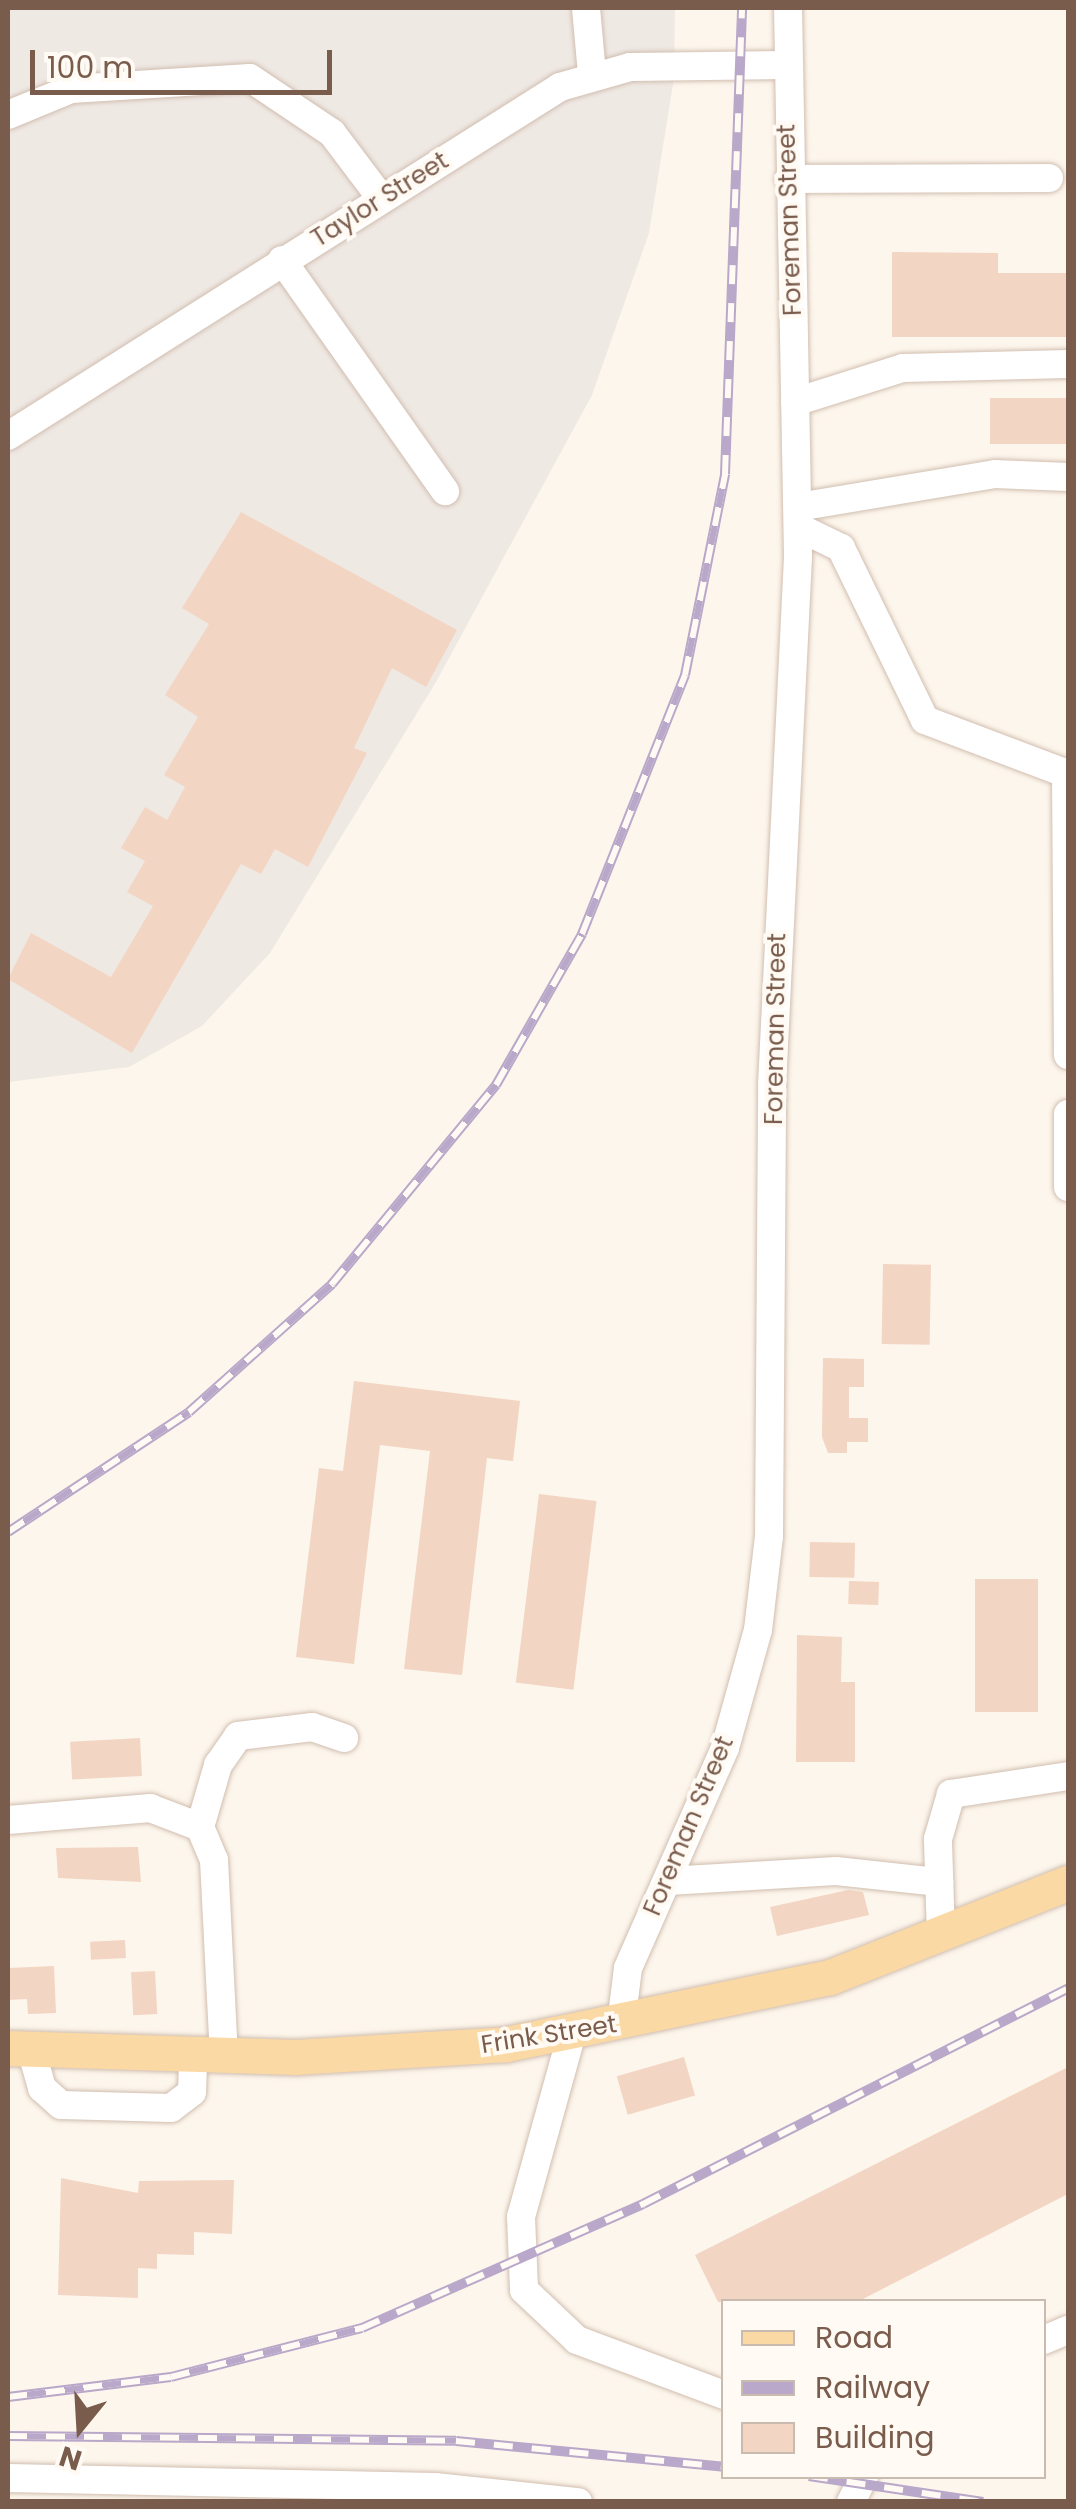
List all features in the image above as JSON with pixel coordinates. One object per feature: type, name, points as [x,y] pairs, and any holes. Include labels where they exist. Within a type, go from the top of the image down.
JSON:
[{"type":"main road","name":"Frink Street","points":[[19,2048],[208,2054],[423,2052],[572,2033],[830,1976],[941,1937],[1068,1883]]},
{"type":"street","points":[[586,8],[592,74]]},
{"type":"street","name":"Foreman Street","points":[[621,2024],[628,1968],[668,1881],[745,1680],[769,1537],[772,1084],[798,517],[785,65],[788,8]]},
{"type":"street","name":"Taylor Street","points":[[8,436],[381,198],[592,74],[785,65]]},
{"type":"street","points":[[8,115],[71,89],[250,78],[332,133],[381,198]]},
{"type":"street","points":[[789,179],[1049,178]]},
{"type":"street","points":[[282,260],[445,491]]},
{"type":"street","points":[[795,402],[903,368],[1068,364]]},
{"type":"street","points":[[798,517],[995,474],[1068,478]]},
{"type":"street","points":[[798,517],[841,548],[926,720],[1067,774],[1068,1055]]},
{"type":"street","points":[[1068,1114],[1068,1187]]},
{"type":"street","points":[[19,2048],[42,2088],[62,2105],[171,2108],[192,2092],[208,2054],[214,1860],[200,1827],[218,1766],[238,1736],[312,1727],[344,1738]]},
{"type":"street","points":[[941,1937],[938,1839],[951,1794],[1068,1776]]},
{"type":"street","points":[[8,1820],[150,1808],[200,1827]]},
{"type":"street","points":[[668,1881],[836,1871],[939,1882]]},
{"type":"street","points":[[572,2033],[521,2217],[524,2290],[576,2340],[721,2395]]},
{"type":"street","points":[[8,2478],[435,2486],[578,2502]]},
{"type":"street","points":[[851,2502],[862,2479]]},
{"type":"shaded area","points":[[8,8],[675,8],[674,78],[649,233],[592,395],[436,682],[270,953],[202,1026],[129,1067],[8,1082]]},
{"type":"building","points":[[892,252],[998,253],[998,273],[1068,273],[1068,337],[892,337]]},
{"type":"building","points":[[990,398],[1068,398],[1068,444],[990,444]]},
{"type":"building","points":[[241,512],[457,630],[426,687],[392,668],[354,748],[367,753],[308,867],[275,849],[261,874],[241,864],[132,1053],[8,979],[31,933],[111,977],[153,906],[127,892],[145,861],[121,848],[145,807],[167,820],[185,787],[164,775],[198,717],[165,695],[209,624],[182,608]]},
{"type":"building","points":[[883,1264],[931,1265],[930,1345],[882,1344]]},
{"type":"building","points":[[823,1358],[864,1359],[864,1387],[849,1387],[849,1418],[868,1418],[868,1442],[847,1442],[847,1453],[828,1453],[822,1437]]},
{"type":"building","points":[[354,1381],[520,1401],[513,1461],[487,1458],[462,1675],[404,1669],[430,1451],[380,1445],[354,1664],[296,1657],[319,1468],[343,1471]]},
{"type":"building","points":[[539,1494],[597,1501],[573,1690],[516,1683]]},
{"type":"building","points":[[810,1542],[855,1543],[854,1578],[809,1577]]},
{"type":"building","points":[[975,1579],[1038,1579],[1038,1712],[975,1712]]},
{"type":"building","points":[[849,1581],[879,1582],[878,1605],[848,1604]]},
{"type":"building","points":[[797,1635],[842,1637],[841,1682],[855,1682],[855,1762],[796,1762]]},
{"type":"building","points":[[140,1738],[142,1776],[72,1780],[70,1742]]},
{"type":"building","points":[[138,1847],[141,1882],[58,1878],[56,1848]]},
{"type":"building","points":[[848,1890],[863,1892],[869,1915],[777,1936],[770,1907]]},
{"type":"building","points":[[125,1940],[126,1958],[91,1960],[90,1942]]},
{"type":"building","points":[[54,1966],[56,2013],[28,2014],[27,1999],[8,2000],[8,1968]]},
{"type":"building","points":[[155,1971],[157,2014],[133,2015],[131,1972]]},
{"type":"building","points":[[684,2057],[695,2095],[628,2115],[617,2076]]},
{"type":"building","points":[[1068,2067],[1068,2194],[863,2299],[718,2302],[695,2255]]},
{"type":"building","points":[[61,2178],[138,2193],[139,2181],[234,2180],[232,2234],[194,2232],[194,2255],[157,2254],[157,2269],[138,2268],[138,2298],[58,2295]]},
{"type":"railway","points":[[8,1532],[189,1412],[332,1284],[496,1085],[582,934],[685,675],[725,474],[742,8]]},
{"type":"railway","points":[[8,2397],[171,2377],[362,2328],[643,2204],[1068,1988]]},
{"type":"railway","points":[[8,2436],[456,2441],[721,2467]]},
{"type":"railway","points":[[829,2479],[983,2502]]}]
